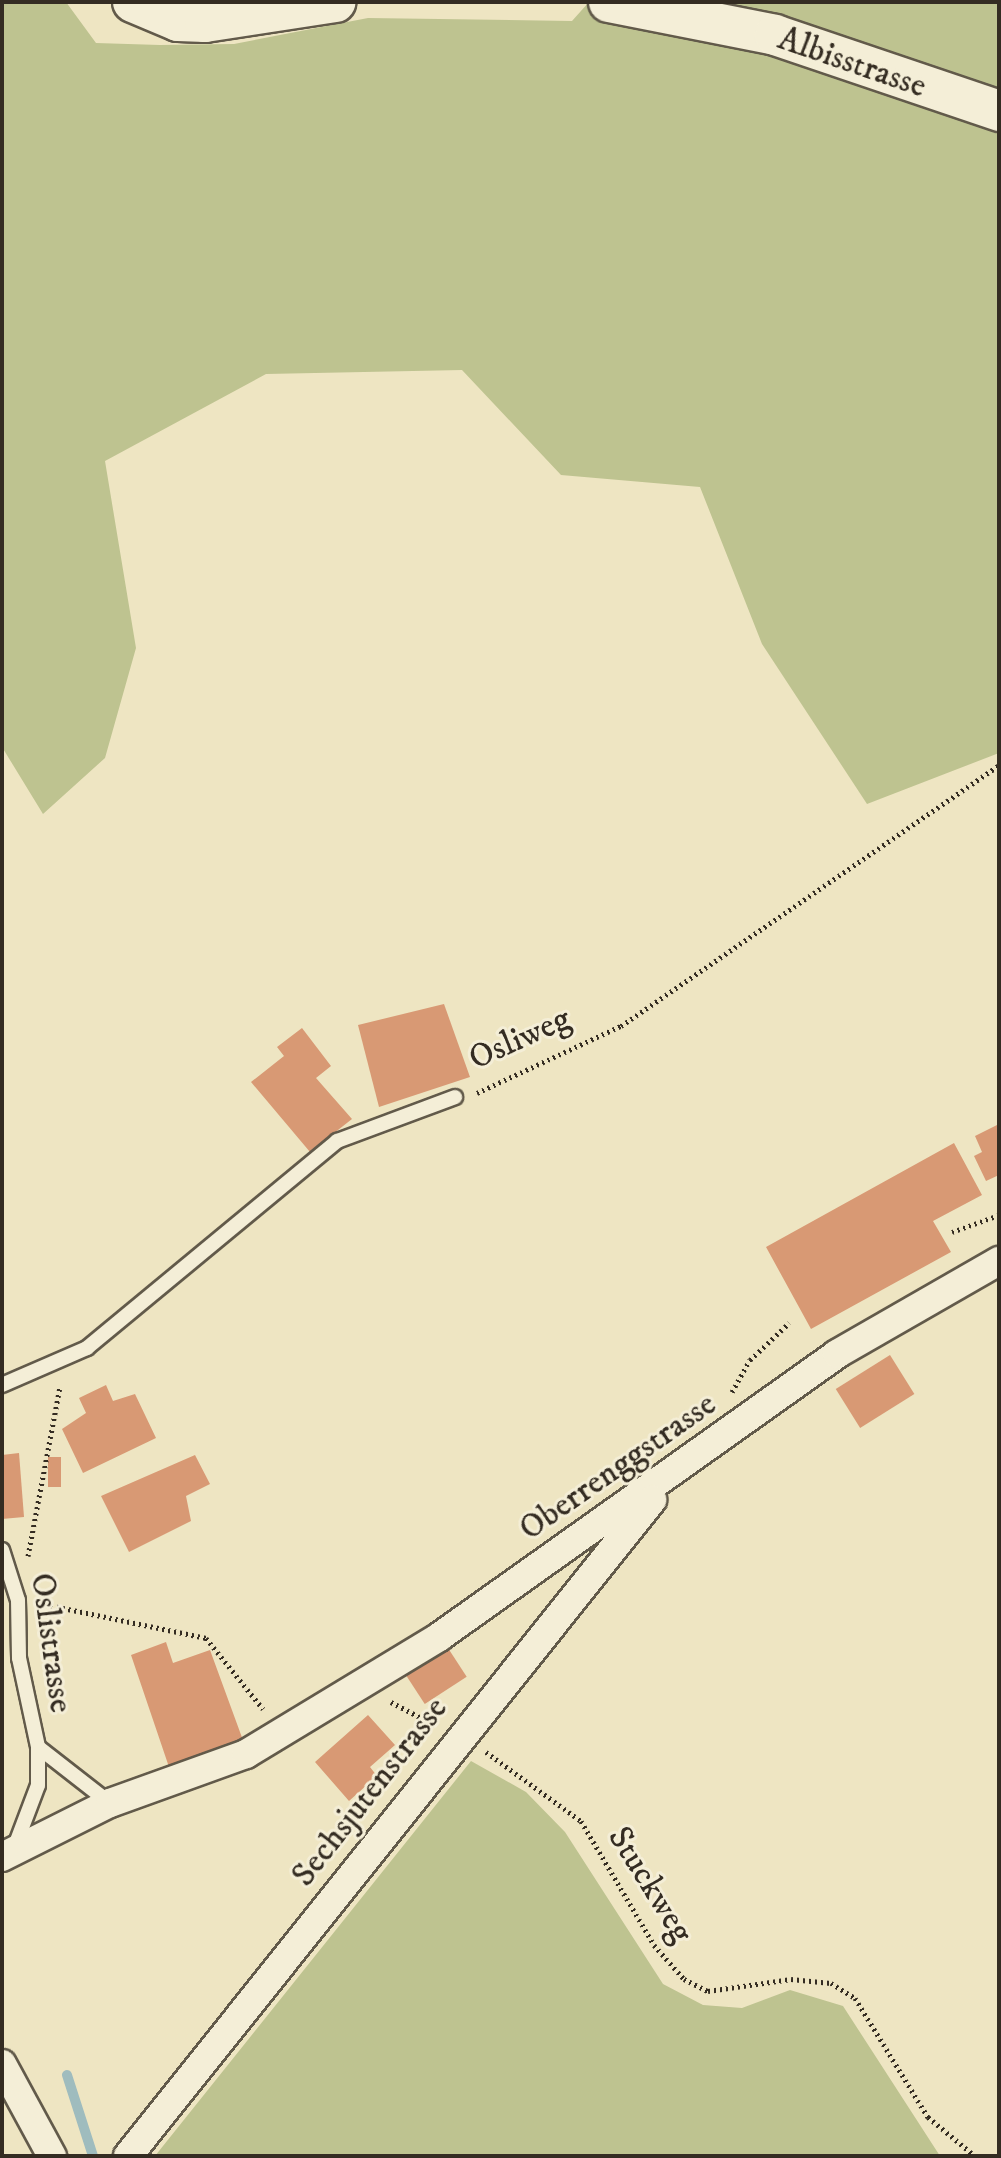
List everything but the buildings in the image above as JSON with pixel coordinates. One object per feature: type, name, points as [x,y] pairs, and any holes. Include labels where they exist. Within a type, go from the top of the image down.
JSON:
[{"type":"main road","points":[[133,2],[178,21],[205,22],[335,2]]},
{"type":"main road","name":"Albisstrasse","points":[[609,2],[775,35],[999,111]]},
{"type":"street","name":"Oberrenggstrasse","points":[[8,1853],[110,1803],[246,1754],[365,1681],[673,1474],[837,1354],[999,1261]]},
{"type":"street","name":"Sechsjutenstrasse","points":[[128,2156],[459,1736],[673,1474]]},
{"type":"street","points":[[2,2064],[52,2156]]},
{"type":"lane","name":"Osliweg","points":[[67,1358],[337,1141],[455,1097]]},
{"type":"lane","points":[[2,1385],[67,1358]]},
{"type":"lane","name":"Oslistrasse","points":[[2,1550],[18,1600],[19,1658],[38,1747],[38,1785],[8,1853]]},
{"type":"lane","name":"Oslistrasse","points":[[38,1747],[110,1803]]},
{"type":"path","name":"Osliweg","points":[[455,1097],[480,1093],[621,1026],[999,765]]},
{"type":"path","points":[[952,1232],[999,1215]]},
{"type":"path","points":[[726,1436],[734,1385],[789,1323]]},
{"type":"path","points":[[67,1358],[47,1430],[18,1600],[206,1638],[279,1733]]},
{"type":"path","name":"Stuckweg","points":[[365,1681],[398,1708],[459,1736],[581,1821],[654,1945],[684,1979],[708,1991],[791,1979],[831,1983],[855,1998],[928,2117],[975,2156]]},
{"type":"green space","points":[[2,2],[66,2],[96,43],[160,45],[234,44],[368,18],[572,21],[589,2],[999,2],[999,753],[867,804],[762,644],[700,487],[561,475],[462,370],[266,374],[105,461],[136,648],[105,758],[43,814],[2,747]]},
{"type":"green space","points":[[471,1761],[526,1792],[565,1832],[663,1984],[703,2005],[742,2008],[790,1990],[843,2006],[940,2156],[155,2156]]},
{"type":"waterway","points":[[67,2075],[93,2156]]}]
